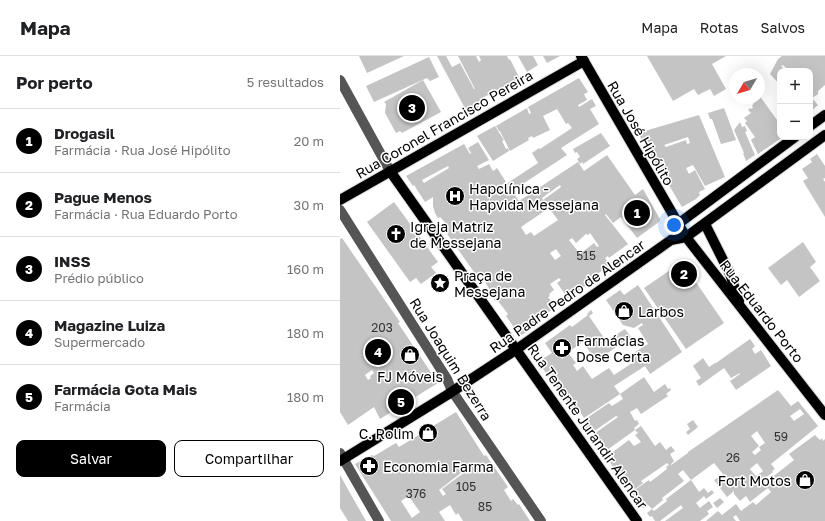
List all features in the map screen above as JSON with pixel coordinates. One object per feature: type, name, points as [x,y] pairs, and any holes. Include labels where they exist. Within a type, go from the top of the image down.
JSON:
[{"type":"main road","name":"Rua Coronel Francisco Pereira","points":[[340,200],[582,59]]},
{"type":"main road","name":"Rua José Hipólito","points":[[582,59],[678,224]]},
{"type":"main road","points":[[813,124],[825,115]]},
{"type":"main road","name":"Rua Padre Pedro de Alencar","points":[[341,457],[452,391],[517,349],[671,240],[686,237],[825,134]]},
{"type":"main road","points":[[678,224],[791,140]]},
{"type":"main road","points":[[765,159],[774,172]]},
{"type":"main road","name":"Rua Tenente Jurandir Alencar","points":[[390,171],[638,521]]},
{"type":"main road","name":"Rua Eduardo Porto","points":[[678,224],[686,237],[825,415]]},
{"type":"main road","points":[[705,224],[730,274],[742,308]]},
{"type":"street","points":[[340,80],[390,171]]},
{"type":"street","name":"Rua Joaquim Bezerra","points":[[340,210],[447,380],[452,391],[541,521]]},
{"type":"street","points":[[341,457],[379,521]]},
{"type":"building","points":[[359,56],[404,56],[367,73]]},
{"type":"building","points":[[437,56],[446,56],[452,67],[460,63],[474,89],[458,56],[476,56],[479,62],[481,60],[479,56],[507,56],[520,79],[480,99],[483,104],[468,114]]},
{"type":"building","points":[[518,56],[533,56],[538,65],[527,72]]},
{"type":"building","points":[[543,56],[560,56],[547,63]]},
{"type":"building","points":[[647,56],[726,56],[712,64],[726,89],[714,96],[710,89],[698,95],[694,89],[673,101]]},
{"type":"building","points":[[782,56],[825,56],[825,85],[818,91],[818,94],[813,97],[813,68],[786,68],[783,65],[781,66],[783,68],[777,68],[777,82],[770,74],[778,59]]},
{"type":"building","points":[[429,57],[439,77],[430,81],[427,78],[374,102],[366,86]]},
{"type":"building","points":[[579,78],[588,92],[584,94],[587,100],[578,105],[579,107],[592,99],[596,106],[590,109],[599,124],[561,148],[567,155],[512,191],[519,201],[578,162],[584,171],[607,155],[635,195],[643,189],[660,219],[659,222],[637,238],[621,217],[613,223],[606,214],[605,215],[628,244],[609,258],[608,256],[605,258],[610,264],[590,280],[591,282],[568,298],[557,283],[561,280],[559,278],[550,284],[554,290],[548,297],[556,307],[538,320],[540,323],[520,336],[506,316],[508,314],[498,301],[496,302],[491,295],[492,293],[479,273],[476,275],[443,228],[447,225],[440,217],[438,218],[435,213],[433,197],[425,202],[406,176],[464,144],[470,154],[471,153],[468,148],[478,142],[489,160],[477,166],[479,169],[489,164],[493,171],[497,168],[506,182],[493,191],[494,192],[538,163],[532,153],[572,128],[568,123],[566,124],[557,109],[543,116],[550,130],[533,138],[532,136],[528,138],[529,140],[510,151],[496,126],[527,108],[529,114],[531,113],[528,107]],"holes":[[[448,166],[449,168],[424,183],[422,180]],[[560,185],[561,187],[543,200],[542,198]],[[549,208],[558,220],[534,236],[531,232],[526,235],[521,227]],[[590,233],[599,246],[597,247],[594,243],[580,254],[569,240],[572,238],[576,243],[586,234],[588,235]],[[556,249],[561,256],[555,260],[550,253]]]},
{"type":"building","points":[[423,80],[441,112],[402,133],[400,131],[396,133],[385,113],[386,104],[384,102]]},
{"type":"building","points":[[813,99],[818,105],[813,109]]},
{"type":"building","points":[[765,103],[777,120],[777,140],[779,140],[758,154],[751,140],[755,137],[745,123],[747,121],[744,118],[751,113],[748,110],[753,108],[753,104]]},
{"type":"building","points":[[724,108],[736,140],[721,144],[712,119],[710,119],[708,113]]},
{"type":"building","points":[[699,115],[725,177],[705,186],[693,165],[686,168],[689,174],[695,170],[705,189],[699,192],[700,195],[696,199],[682,207],[638,133]],"holes":[[[688,137],[690,143],[687,144],[686,140],[666,147],[664,145]]]},
{"type":"building","points":[[740,122],[742,127],[745,126],[747,131],[745,132],[755,155],[746,161],[734,130]]},
{"type":"building","points":[[495,126],[504,140],[502,141],[506,149],[508,148],[509,151],[493,161],[477,136]]},
{"type":"building","points":[[601,133],[610,146],[583,164],[582,162],[580,164],[577,159],[580,157],[573,149]]},
{"type":"building","points":[[817,154],[825,166],[825,178],[823,179],[825,182],[825,217],[803,181],[808,178],[802,169],[812,162],[810,159]]},
{"type":"building","name":"Igreja Matriz de Messejana","points":[[394,202],[438,262],[431,267],[436,273],[421,284],[416,278],[410,282],[367,222]]},
{"type":"building","points":[[342,238],[400,322],[398,323],[438,383],[380,419],[374,407],[348,425],[340,412],[340,239]],"holes":[[[372,370],[374,373],[370,376],[371,378],[368,380],[365,375]]]},
{"type":"building","points":[[803,242],[816,262],[810,267],[820,281],[799,297],[787,280],[781,285],[768,268]]},
{"type":"building","points":[[682,262],[724,323],[686,349],[644,288]]},
{"type":"building","points":[[638,285],[682,352],[650,374],[645,366],[614,386],[620,394],[584,418],[579,410],[575,413],[555,385],[559,383],[552,375],[549,377],[538,362],[552,353],[545,343],[570,325],[572,327],[588,315],[587,314],[591,310],[593,313],[589,316],[606,341],[625,329],[631,337],[596,361],[583,342],[561,357],[562,359],[569,354],[576,363],[573,365],[577,371],[583,366],[592,379],[609,368],[614,375],[635,361],[632,356],[636,354],[635,352],[648,344],[638,328],[643,325],[642,323],[634,328],[623,325],[606,300],[620,290],[624,295]]},
{"type":"building","points":[[750,339],[755,346],[752,349],[755,354],[761,350],[771,366],[736,390],[730,381],[740,373],[731,378],[724,368],[699,386],[696,381],[701,378],[693,366],[703,358],[709,367]]},
{"type":"building","points":[[644,377],[654,392],[665,384],[668,389],[670,388],[671,390],[666,394],[668,396],[641,414],[637,408],[630,412],[635,421],[637,420],[639,424],[634,428],[635,430],[607,450],[601,442],[598,444],[591,436],[618,417],[616,416],[590,434],[581,422],[609,403],[612,406],[623,399],[620,394]]},
{"type":"building","points":[[778,390],[791,406],[798,401],[818,426],[771,464],[775,469],[763,480],[768,486],[774,481],[772,479],[775,475],[794,460],[789,454],[815,435],[820,440],[822,438],[823,441],[825,439],[825,521],[740,521],[736,515],[733,517],[736,521],[706,521],[718,511],[722,515],[736,504],[741,511],[753,502],[756,505],[771,492],[768,488],[750,502],[746,496],[740,501],[734,494],[734,491],[727,497],[714,480],[723,474],[714,463],[691,480],[683,470],[678,474],[684,481],[662,498],[663,500],[652,509],[648,505],[643,508],[631,491],[635,489],[626,477],[623,480],[606,457],[629,440],[634,446],[641,442],[635,435],[638,433],[635,430],[641,426],[655,446],[660,442],[666,450],[671,446],[675,451],[670,454],[674,461],[671,465]],"holes":[[[800,409],[804,414],[794,421],[790,416]],[[757,431],[765,443],[759,447],[761,450],[755,455],[752,452],[759,446],[751,436]],[[667,463],[669,465],[666,467],[667,469],[650,482],[649,480],[635,489],[643,483],[641,481]],[[757,463],[763,471],[756,476],[750,469]]]},
{"type":"building","points":[[456,412],[484,456],[486,455],[508,487],[504,490],[511,501],[513,499],[518,505],[519,504],[530,521],[463,521],[458,513],[456,515],[450,505],[439,512],[445,521],[391,521],[355,464],[372,455],[374,456],[396,443],[399,447]],"holes":[[[470,466],[471,467],[466,471],[468,473],[467,474],[465,472],[442,489],[446,494],[443,496],[439,490]],[[409,496],[420,512],[412,518],[401,501]]]},
{"type":"building","points":[[693,420],[698,427],[688,435],[686,432],[690,429],[687,424]]},
{"type":"building","points":[[340,475],[366,521],[348,521],[340,508]]},
{"type":"building","points":[[691,480],[699,492],[704,488],[708,493],[712,490],[714,493],[706,499],[704,496],[696,503],[700,508],[709,501],[713,507],[707,511],[709,514],[700,521],[665,521],[683,508],[681,505],[660,521],[655,521],[652,516],[650,517],[647,513],[652,509],[654,511],[667,501],[666,499]]},
{"type":"building","points":[[720,498],[724,502],[717,508],[713,503]]},
{"type":"place","name":"INSS","points":[[412,108]]},
{"type":"place","name":"Hapclínica - Hapvida Messejana","points":[[455,196]]},
{"type":"place","name":"Drogasil","points":[[637,213]]},
{"type":"place","name":"Igreja Matriz de Messejana","points":[[396,234]]},
{"type":"place","name":"Pague Menos","points":[[684,274]]},
{"type":"place","name":"Praça de Messejana","points":[[440,283]]},
{"type":"place","name":"Larbos","points":[[624,311]]},
{"type":"place","name":"Farmácias Dose Certa","points":[[562,348]]},
{"type":"place","name":"Magazine Luiza","points":[[378,352]]},
{"type":"place","name":"FJ Móveis","points":[[410,355]]},
{"type":"place","name":"Farmácia Gota Mais","points":[[401,402]]},
{"type":"place","name":"C. Rolim","points":[[428,433]]},
{"type":"place","name":"Economia Farma","points":[[369,466]]},
{"type":"place","name":"Fort Motos","points":[[805,480]]}]
